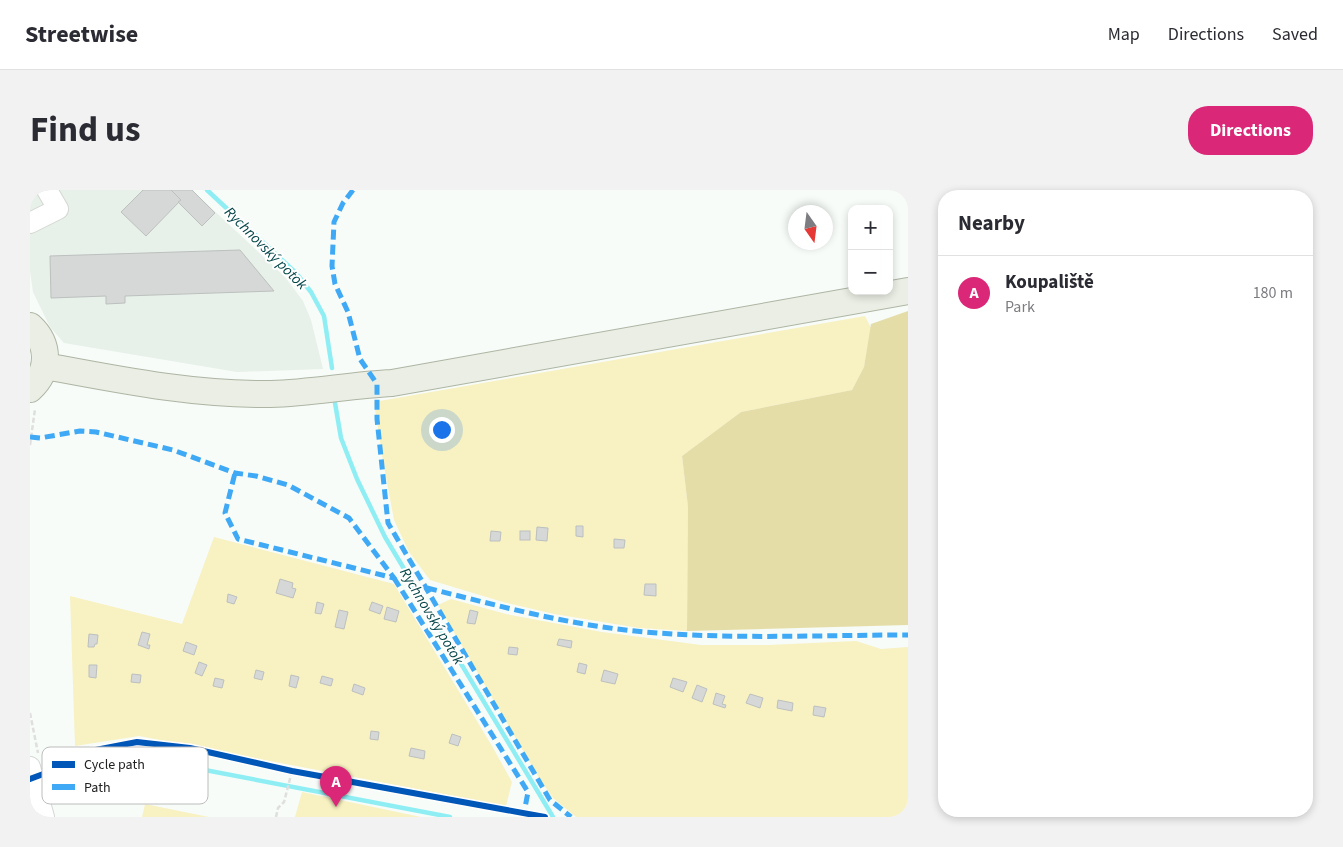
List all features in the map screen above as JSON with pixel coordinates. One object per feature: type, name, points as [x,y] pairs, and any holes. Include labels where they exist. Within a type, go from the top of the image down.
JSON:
[{"type":"main road","points":[[45,366],[128,382],[190,390],[244,394],[311,392],[392,383],[908,292]]},
{"type":"main road","points":[[30,326],[37,333],[43,344],[46,357],[45,366],[38,381],[34,397]]},
{"type":"street","points":[[30,223],[58,209],[47,190]]},
{"type":"street","points":[[30,767],[41,808]]},
{"type":"path","points":[[30,445],[34,397]]},
{"type":"path","points":[[283,768],[302,772]]},
{"type":"path","points":[[276,817],[278,808],[284,802],[292,770]]},
{"type":"shaded area","points":[[30,190],[192,190],[285,277],[303,301],[311,320],[323,369],[237,372],[64,343],[50,327],[33,292],[30,271]]},
{"type":"shaded area","points":[[908,311],[908,625],[687,631],[688,507],[682,456],[741,412],[852,390],[864,367],[871,324]]},
{"type":"shaded area","points":[[865,316],[871,328],[864,367],[852,390],[741,412],[682,456],[688,507],[687,631],[639,628],[554,614],[503,602],[430,580],[409,552],[394,520],[374,402]]},
{"type":"shaded area","points":[[214,537],[394,584],[512,782],[506,806],[208,749],[208,747],[197,747],[139,736],[75,746],[70,596],[182,624]]},
{"type":"shaded area","points":[[451,599],[506,614],[602,632],[701,645],[768,645],[856,641],[881,649],[908,647],[908,817],[576,817],[553,798],[539,778],[438,605]]},
{"type":"shaded area","points":[[302,792],[421,817],[295,817]]},
{"type":"shaded area","points":[[145,804],[209,817],[142,817]]},
{"type":"building","points":[[143,190],[171,190],[181,200],[146,236],[121,212]]},
{"type":"building","points":[[171,190],[192,190],[215,213],[202,226],[178,202],[181,200]]},
{"type":"building","points":[[240,250],[274,291],[125,296],[125,303],[106,304],[106,296],[51,298],[50,256]]},
{"type":"building","points":[[576,526],[583,526],[583,537],[576,536]]},
{"type":"building","points":[[537,527],[548,528],[547,541],[536,540]]},
{"type":"building","points":[[491,531],[501,532],[500,541],[490,541]]},
{"type":"building","points":[[520,531],[530,531],[530,540],[520,540]]},
{"type":"building","points":[[614,539],[625,540],[624,548],[614,548]]},
{"type":"building","points":[[280,579],[293,583],[292,588],[296,589],[293,598],[276,593]]},
{"type":"building","points":[[645,584],[656,584],[656,596],[644,595]]},
{"type":"building","points":[[228,594],[237,597],[234,604],[227,602]]},
{"type":"building","points":[[317,602],[324,604],[321,614],[315,613]]},
{"type":"building","points":[[372,602],[383,606],[380,614],[369,610]]},
{"type":"building","points":[[387,607],[399,611],[396,622],[384,619]]},
{"type":"building","points":[[339,610],[348,612],[344,629],[335,627]]},
{"type":"building","points":[[470,610],[478,612],[475,624],[467,623]]},
{"type":"building","points":[[142,632],[150,634],[147,645],[150,645],[149,649],[138,645]]},
{"type":"building","points":[[89,634],[98,635],[97,644],[94,647],[88,647]]},
{"type":"building","points":[[559,639],[572,641],[571,648],[557,645]]},
{"type":"building","points":[[186,642],[197,646],[194,655],[183,651]]},
{"type":"building","points":[[509,647],[518,648],[517,655],[508,654]]},
{"type":"building","points":[[199,662],[207,665],[202,676],[195,673]]},
{"type":"building","points":[[579,663],[587,665],[585,674],[577,672]]},
{"type":"building","points":[[89,665],[97,665],[96,678],[89,677]]},
{"type":"building","points":[[256,670],[264,672],[262,680],[254,678]]},
{"type":"building","points":[[604,670],[618,674],[615,684],[601,681]]},
{"type":"building","points":[[132,674],[141,675],[140,683],[131,682]]},
{"type":"building","points":[[291,675],[299,677],[296,688],[289,686]]},
{"type":"building","points":[[322,676],[333,679],[331,686],[320,683]]},
{"type":"building","points":[[215,678],[224,680],[222,688],[213,686]]},
{"type":"building","points":[[673,678],[687,682],[683,692],[670,687]]},
{"type":"building","points":[[354,684],[365,688],[363,695],[352,691]]},
{"type":"building","points":[[697,685],[707,689],[702,702],[692,698]]},
{"type":"building","points":[[716,693],[725,696],[722,704],[726,705],[725,708],[713,704]]},
{"type":"building","points":[[750,694],[763,698],[760,708],[746,703]]},
{"type":"building","points":[[778,700],[793,703],[792,711],[777,708]]},
{"type":"building","points":[[814,706],[826,708],[824,717],[813,715]]},
{"type":"building","points":[[371,731],[379,732],[378,740],[370,739]]},
{"type":"building","points":[[452,734],[461,737],[458,746],[449,743]]},
{"type":"building","points":[[411,748],[425,751],[424,759],[409,756]]},
{"type":"waterway","name":"Rychnovský potok","points":[[207,190],[296,273],[311,292],[324,316],[332,368]]},
{"type":"waterway","name":"Rychnovský potok","points":[[335,403],[341,438],[357,479],[385,537],[553,817]]},
{"type":"waterway","points":[[208,771],[450,817]]},
{"type":"marked path","points":[[353,190],[343,203],[334,222],[332,266],[335,284],[348,312],[360,359],[377,384],[377,419],[388,523],[550,800],[571,817]]},
{"type":"marked path","points":[[30,437],[40,438],[80,431],[96,432],[173,450],[235,473],[256,476],[288,485],[349,518],[394,578],[238,539],[225,513],[235,473]]},
{"type":"marked path","points":[[394,578],[528,792],[524,813]]},
{"type":"marked path","points":[[427,588],[556,619],[635,631],[737,636],[908,635]]},
{"type":"cycle path","points":[[111,747],[137,742],[181,747]]},
{"type":"cycle path","points":[[208,752],[292,771],[545,817]]},
{"type":"cycle path","points":[[30,779],[42,774]]},
{"type":"place","name":"Koupaliště","points":[[336,807]]}]
